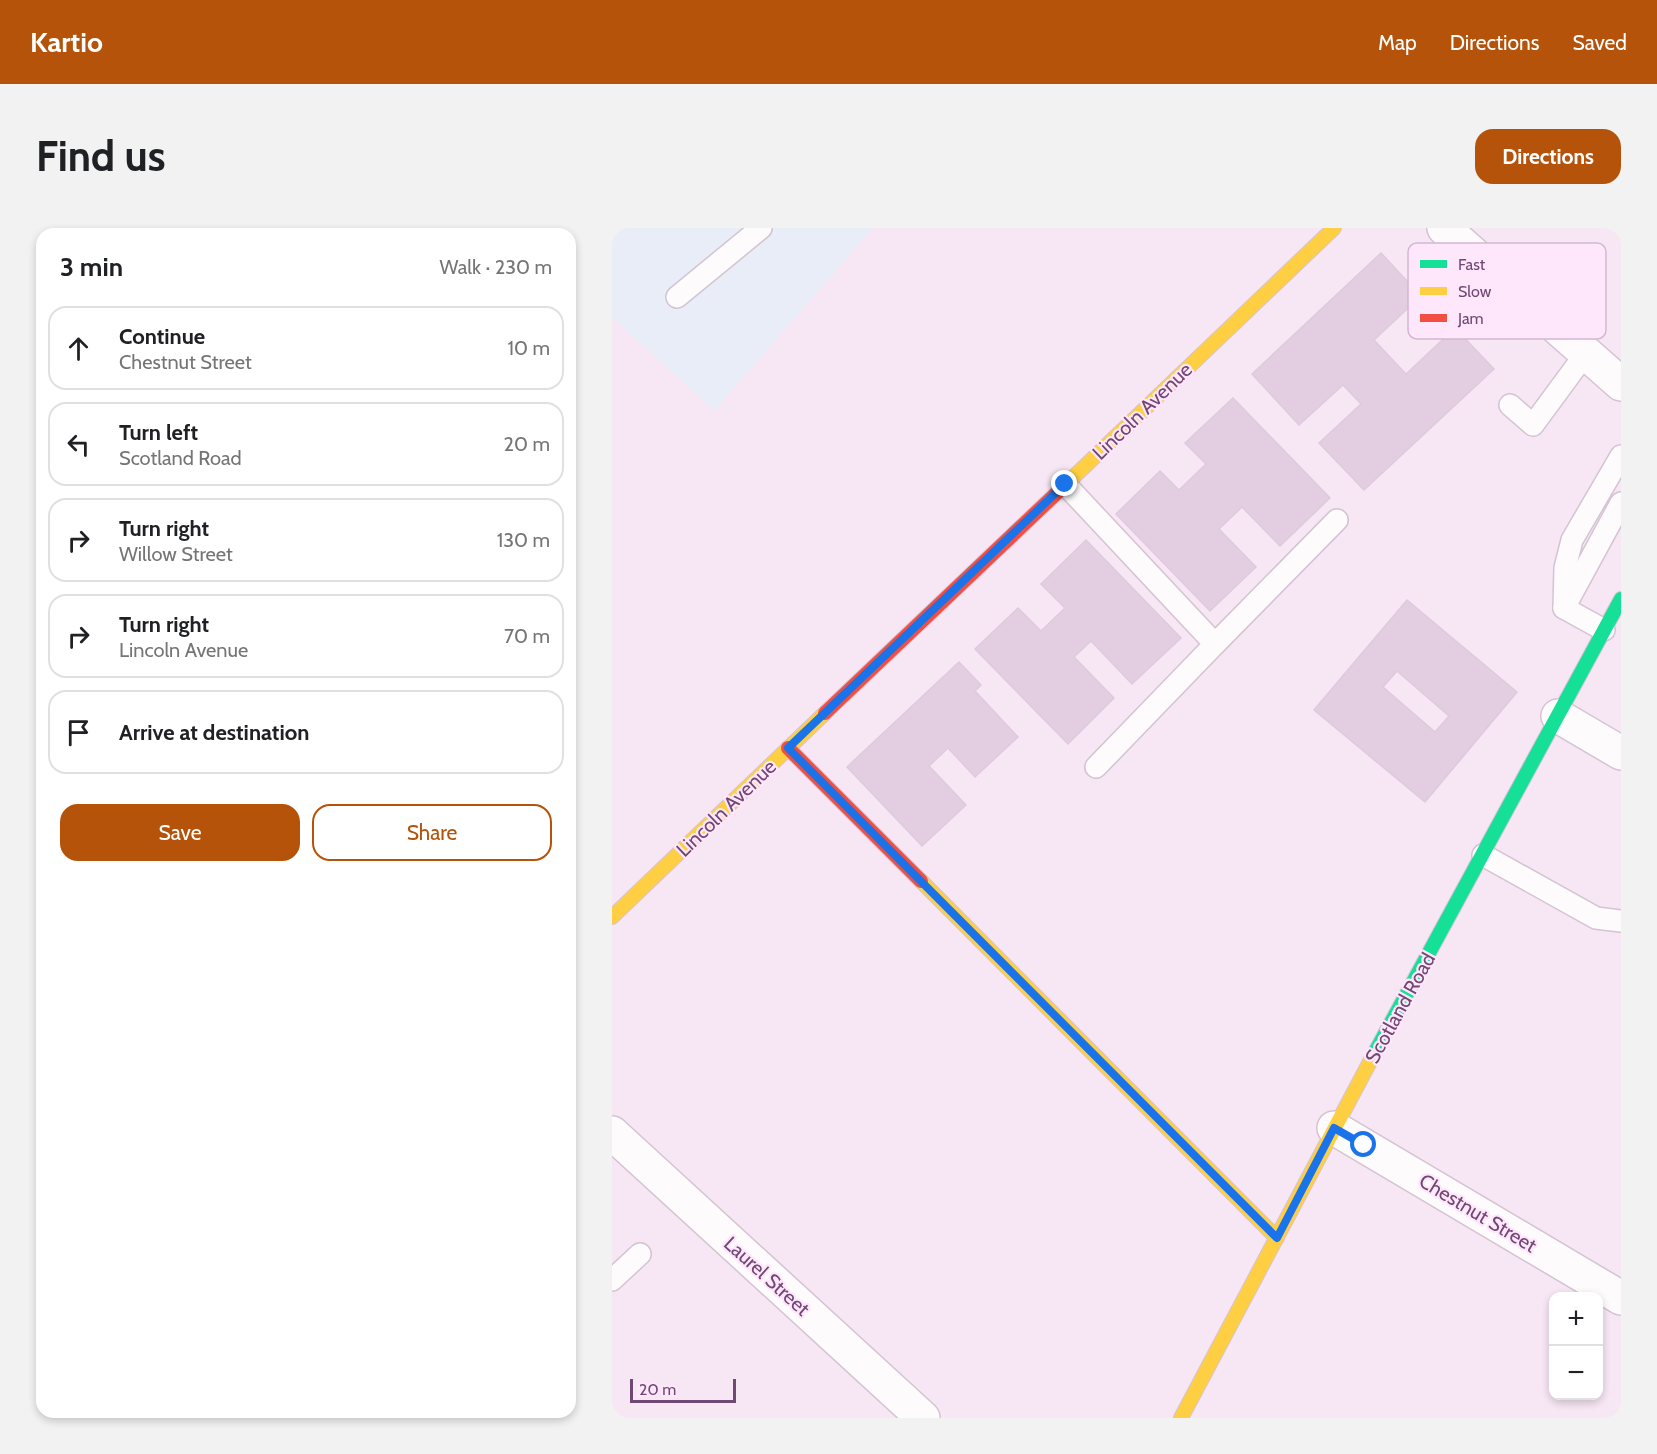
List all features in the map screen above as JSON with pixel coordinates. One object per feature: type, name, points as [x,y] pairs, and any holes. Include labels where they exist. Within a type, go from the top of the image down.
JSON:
[{"type":"street","name":"Lincoln Avenue","points":[[612,917],[1334,228]]},
{"type":"street","points":[[1444,228],[1461,243]]},
{"type":"street","points":[[1570,339],[1621,384]]},
{"type":"street","name":"Scotland Road","points":[[1181,1418],[1334,1128],[1621,598]]},
{"type":"street","points":[[1558,716],[1621,753]]},
{"type":"street","points":[[788,748],[1277,1238]]},
{"type":"street","name":"Chestnut Street","points":[[1334,1128],[1621,1298]]},
{"type":"street","name":"Laurel Street","points":[[612,1133],[923,1418]]},
{"type":"lane","points":[[677,297],[761,228]]},
{"type":"lane","points":[[1509,405],[1533,425],[1586,353]]},
{"type":"lane","points":[[1564,608],[1565,568],[1572,540],[1621,456]]},
{"type":"lane","points":[[1065,484],[1215,644]]},
{"type":"lane","points":[[1564,608],[1621,502],[1601,489]]},
{"type":"lane","points":[[1096,767],[1337,520]]},
{"type":"lane","points":[[1564,608],[1604,630]]},
{"type":"lane","points":[[1483,855],[1596,918],[1621,921]]},
{"type":"lane","points":[[612,1280],[640,1254]]},
{"type":"shaded area","points":[[612,228],[873,228],[714,411],[612,317]]},
{"type":"building","points":[[1381,253],[1408,282],[1408,308],[1374,340],[1406,374],[1443,339],[1465,339],[1494,369],[1364,490],[1319,443],[1361,404],[1343,385],[1299,425],[1252,374]]},
{"type":"building","points":[[1233,398],[1330,498],[1280,546],[1242,507],[1219,529],[1256,567],[1210,611],[1116,514],[1160,471],[1179,490],[1206,464],[1185,443]]},
{"type":"building","points":[[1086,540],[1181,638],[1132,684],[1091,641],[1074,657],[1114,698],[1068,744],[975,649],[1018,608],[1041,631],[1065,608],[1041,584]]},
{"type":"building","points":[[1407,600],[1517,692],[1425,802],[1314,710]],"holes":[[[1397,671],[1449,716],[1435,732],[1383,687]]]},
{"type":"building","points":[[959,662],[981,685],[975,691],[1018,737],[975,777],[948,748],[929,766],[966,805],[922,846],[847,767]]},
{"type":"traffic: fast","points":[[1373,1056],[1621,599]]},
{"type":"traffic: slow","points":[[1062,488],[1334,228]]},
{"type":"traffic: slow","points":[[612,917],[825,713]]},
{"type":"traffic: slow","points":[[921,881],[1277,1238]]},
{"type":"traffic: slow","points":[[1181,1418],[1373,1056]]},
{"type":"traffic: jam","points":[[825,713],[1062,488]]},
{"type":"traffic: jam","points":[[788,748],[921,881]]},
{"type":"route","points":[[1065,484],[788,748],[1277,1238],[1334,1128],[1364,1145]]}]
